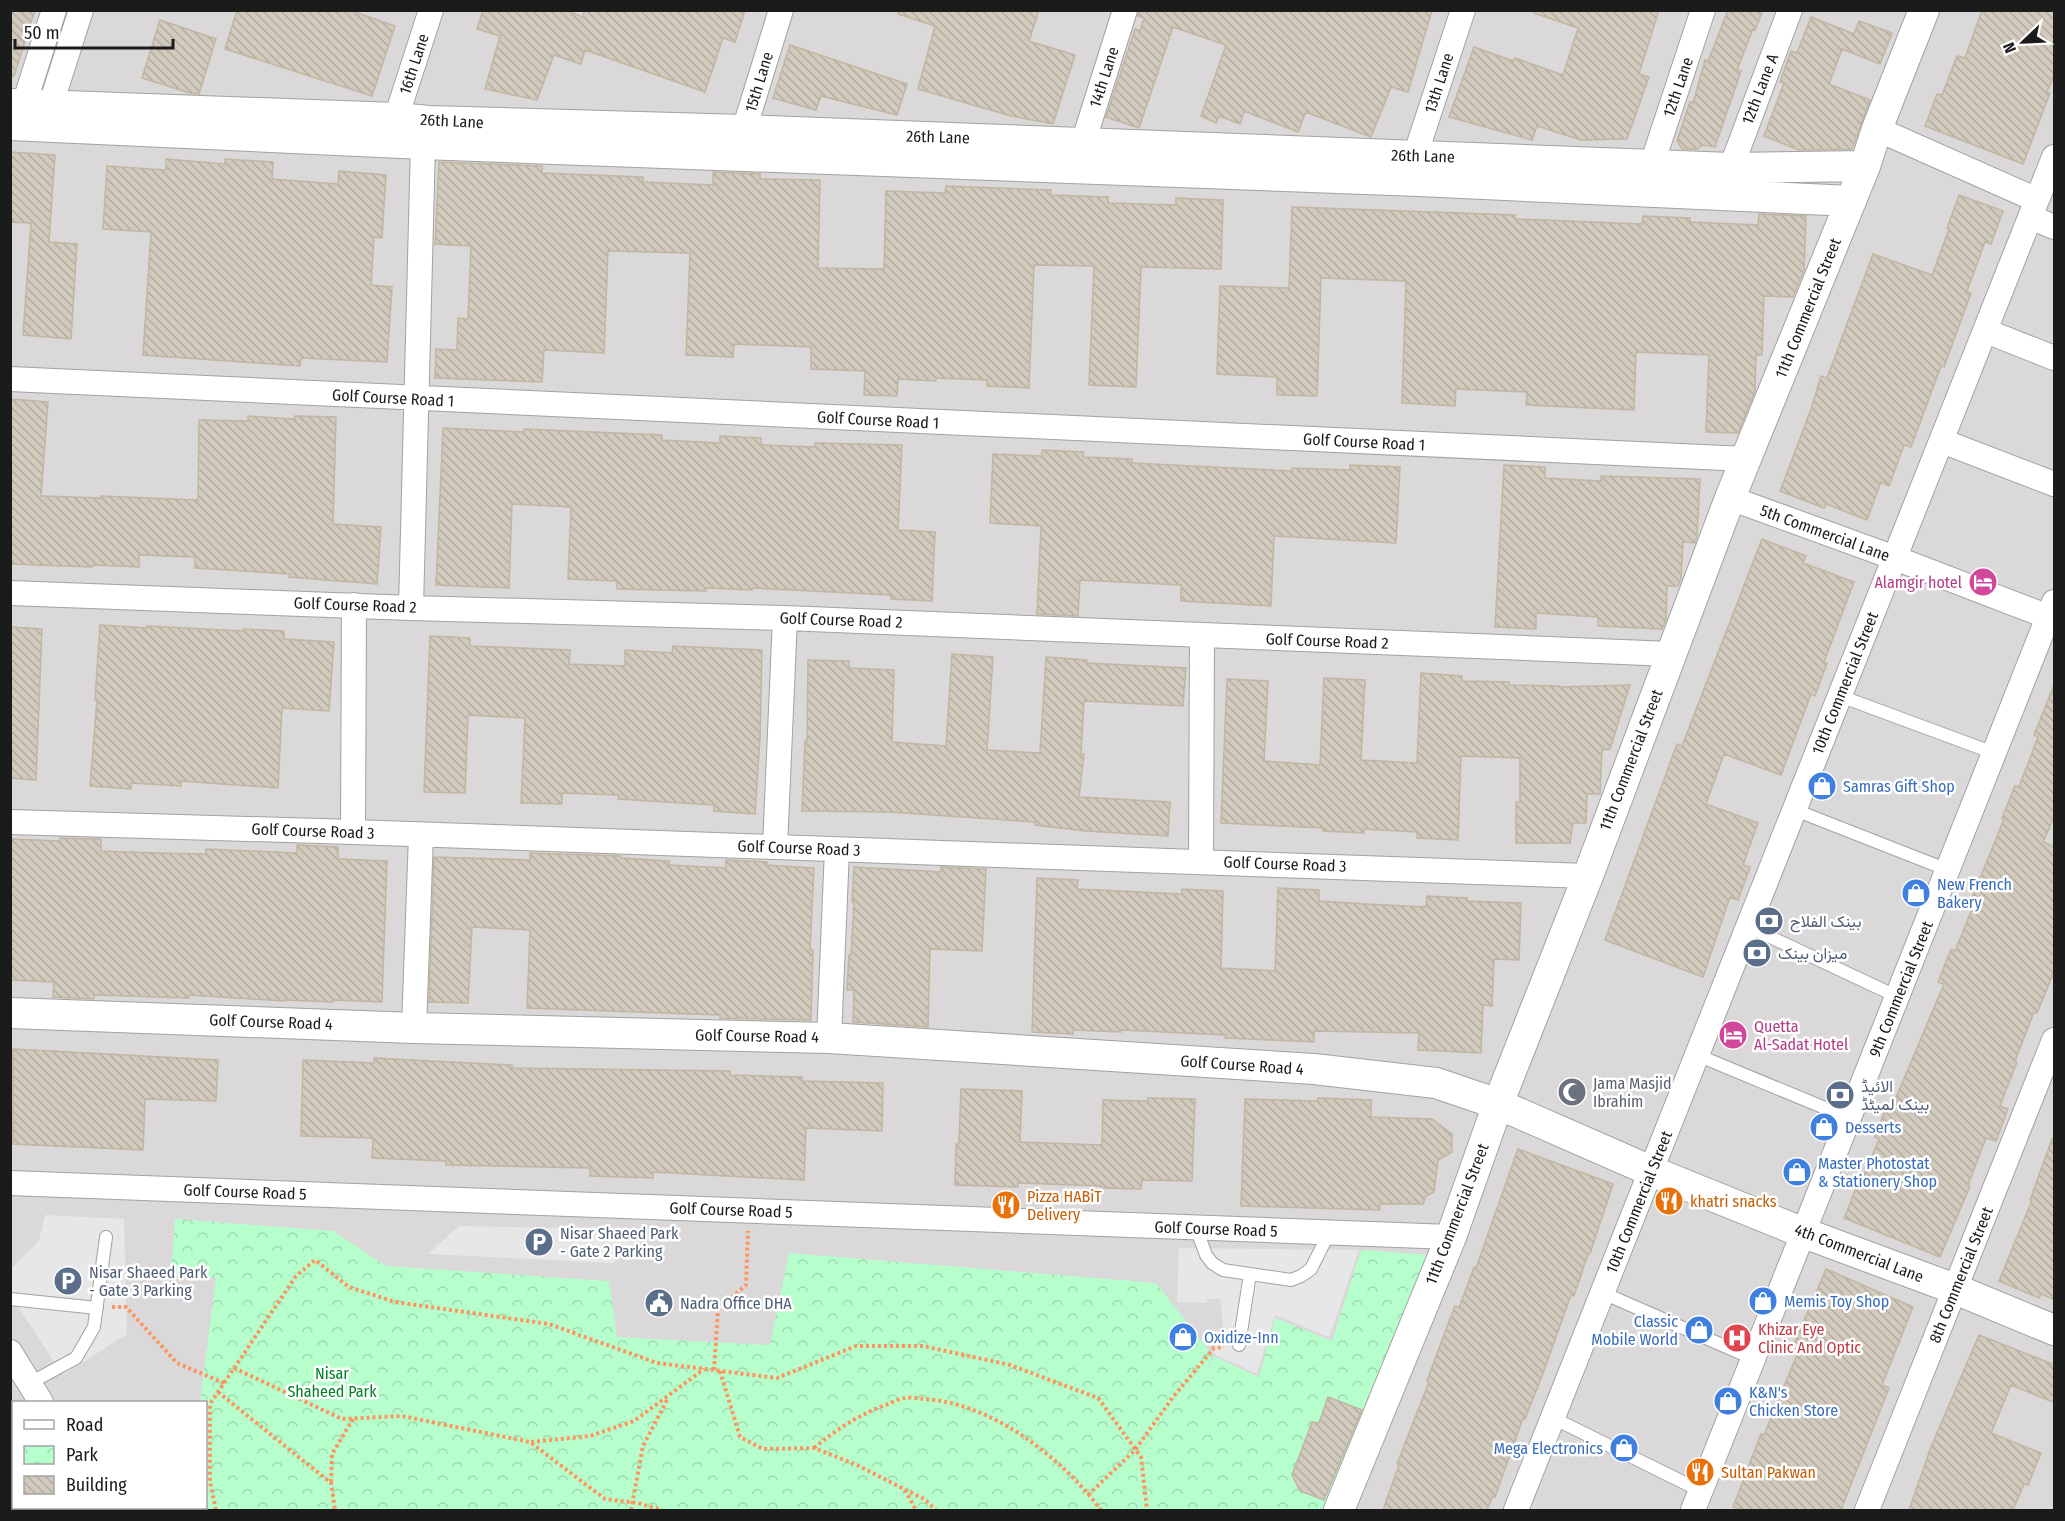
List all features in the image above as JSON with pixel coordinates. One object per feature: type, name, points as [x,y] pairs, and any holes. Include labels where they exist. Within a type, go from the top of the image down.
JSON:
[{"type":"street","points":[[27,115],[54,10]]},
{"type":"street","points":[[27,115],[81,10]]},
{"type":"street","name":"16th Lane","points":[[396,118],[431,10]]},
{"type":"street","name":"15th Lane","points":[[742,142],[782,10]]},
{"type":"street","name":"14th Lane","points":[[1083,143],[1125,10]]},
{"type":"street","name":"13th Lane","points":[[1415,156],[1463,10]]},
{"type":"street","name":"12th Lane","points":[[1652,164],[1704,10]]},
{"type":"street","name":"12th Lane A","points":[[1731,168],[1790,10]]},
{"type":"street","name":"11th Commercial Street","points":[[1339,1510],[1451,1237],[1498,1104],[1588,876],[1730,498],[1865,166],[1877,129],[1924,10]]},
{"type":"street","points":[[27,115],[423,144],[742,142],[1419,181],[1851,201]]},
{"type":"street","name":"26th Lane","points":[[27,115],[396,118],[742,142],[1083,143],[1731,168],[1865,166]]},
{"type":"street","points":[[1877,129],[2034,209],[2055,227]]},
{"type":"street","points":[[411,608],[423,144]]},
{"type":"street","name":"10th Commercial Street","points":[[1516,1510],[2055,157]]},
{"type":"street","points":[[1986,331],[2055,358]]},
{"type":"street","name":"Golf Course Road 1","points":[[10,379],[1746,459]]},
{"type":"street","points":[[1942,441],[2055,484]]},
{"type":"street","name":"5th Commercial Lane","points":[[1730,498],[2053,613]]},
{"type":"street","name":"Golf Course Road 2","points":[[10,593],[411,608],[785,618],[1671,654]]},
{"type":"street","points":[[353,832],[354,605]]},
{"type":"street","name":"9th Commercial Street","points":[[1697,1501],[1994,753],[2053,613]]},
{"type":"street","points":[[776,847],[785,618]]},
{"type":"street","points":[[1201,861],[1202,636]]},
{"type":"street","name":"Golf Course Road 3","points":[[10,822],[1588,876]]},
{"type":"street","points":[[414,1028],[421,836]]},
{"type":"street","points":[[829,1038],[837,850]]},
{"type":"street","name":"Golf Course Road 4","points":[[10,1013],[414,1028],[829,1038],[1314,1069],[1436,1083],[1498,1104]]},
{"type":"street","name":"8th Commercial Street","points":[[1867,1510],[2055,1040]]},
{"type":"street","name":"4th Commercial Lane","points":[[1498,1104],[1651,1171],[2055,1330]]},
{"type":"street","name":"Golf Course Road 5","points":[[10,1183],[1451,1237]]},
{"type":"street","points":[[10,1352],[36,1393]]},
{"type":"lane","points":[[1840,696],[1994,753]]},
{"type":"lane","points":[[1795,810],[1948,870]]},
{"type":"lane","points":[[1749,927],[1898,997]]},
{"type":"lane","points":[[1697,1055],[1849,1119]]},
{"type":"lane","points":[[1196,1228],[1206,1255],[1212,1263],[1223,1270],[1290,1280],[1311,1269],[1329,1233]]},
{"type":"lane","points":[[36,1393],[76,1358],[94,1327],[106,1238]]},
{"type":"lane","points":[[1239,1345],[1250,1274]]},
{"type":"lane","points":[[1603,1293],[1754,1359]]},
{"type":"lane","points":[[10,1299],[97,1308]]},
{"type":"lane","points":[[1553,1418],[1697,1501]]},
{"type":"path","points":[[749,1211],[746,1285],[717,1310],[717,1371],[740,1437],[763,1449],[814,1448],[857,1465],[924,1500],[936,1510]]},
{"type":"path","points":[[216,1510],[210,1482],[210,1404],[296,1276],[315,1260],[349,1287],[395,1302],[549,1324],[657,1363],[777,1378],[856,1346],[923,1346],[1010,1365],[1098,1398],[1141,1457],[1147,1510]]},
{"type":"path","points":[[97,1308],[126,1307],[177,1363],[224,1383]]},
{"type":"path","points":[[1088,1495],[1136,1450],[1173,1397],[1214,1348],[1239,1345]]},
{"type":"path","points":[[234,1368],[342,1419],[402,1416],[530,1442],[590,1436],[634,1421],[705,1369]]},
{"type":"path","points":[[218,1392],[331,1483]]},
{"type":"path","points":[[631,1510],[643,1446],[669,1395]]},
{"type":"path","points":[[814,1448],[837,1429],[865,1412],[905,1398],[945,1400],[993,1419],[1036,1446],[1070,1474],[1101,1510]]},
{"type":"path","points":[[335,1510],[331,1483],[332,1454],[353,1419]]},
{"type":"path","points":[[530,1442],[605,1499],[662,1510]]},
{"type":"path","points":[[904,1489],[916,1510]]},
{"type":"shaded area","points":[[10,11],[2054,11],[2054,1510],[11,1510]]},
{"type":"shaded area","name":"Nisar Shaeed Park - Gate 3 Parking","points":[[45,1215],[124,1219],[127,1334],[63,1375],[11,1296],[11,1267],[39,1241]]},
{"type":"shaded area","name":"Nisar Shaeed Park - Gate 2 Parking","points":[[459,1226],[649,1230],[613,1263],[428,1254]]},
{"type":"shaded area","points":[[1179,1248],[1359,1250],[1329,1337],[1275,1315],[1257,1374],[1214,1354],[1214,1331],[1224,1331],[1220,1299],[1207,1299],[1207,1303],[1177,1302]]},
{"type":"green space","name":"Nisar Shaheed Park","points":[[175,1219],[333,1231],[386,1266],[609,1281],[617,1337],[770,1345],[789,1253],[1156,1283],[1212,1355],[1203,1385],[1213,1356],[1259,1377],[1275,1318],[1332,1341],[1361,1250],[1431,1255],[1331,1510],[172,1510],[207,1509],[207,1401],[200,1401],[216,1278],[171,1274]]},
{"type":"building","points":[[10,10],[35,10],[14,76],[10,76]]},
{"type":"building","points":[[237,10],[349,10],[395,26],[372,96],[225,49]]},
{"type":"building","points":[[483,10],[565,10],[583,17],[584,10],[745,10],[735,42],[723,38],[705,92],[585,50],[581,64],[554,55],[537,100],[485,89],[500,36],[477,29]]},
{"type":"building","points":[[899,10],[1039,10],[1029,41],[1075,55],[1053,124],[1011,116],[918,89],[935,26],[898,14]]},
{"type":"building","points":[[1139,10],[1432,10],[1408,92],[1391,87],[1371,137],[1306,112],[1298,132],[1244,111],[1240,124],[1219,116],[1216,123],[1201,116],[1226,45],[1173,27],[1139,128],[1106,117],[1135,29],[1140,31],[1144,18],[1138,16]]},
{"type":"building","points":[[1535,10],[1659,10],[1639,74],[1649,77],[1627,139],[1581,140],[1537,126],[1532,140],[1449,117],[1474,47],[1513,61],[1515,58],[1563,75],[1578,28],[1534,13]]},
{"type":"building","points":[[1728,10],[1763,10],[1737,70],[1741,71],[1715,147],[1702,145],[1698,149],[1682,149],[1677,141],[1690,102],[1693,103],[1705,60],[1708,61]]},
{"type":"building","points":[[1982,10],[2055,10],[2055,73],[2047,92],[2050,93],[2023,164],[1925,126],[1937,94],[1942,95],[1957,56],[1965,58]]},
{"type":"building","points":[[1811,17],[1854,34],[1859,21],[1892,33],[1880,64],[1842,49],[1829,84],[1870,100],[1852,149],[1799,150],[1764,136],[1784,83],[1780,82],[1791,51],[1797,53]]},
{"type":"building","points":[[160,20],[216,39],[199,94],[142,78]]},
{"type":"building","points":[[790,45],[907,84],[897,115],[821,96],[816,110],[773,98]]},
{"type":"building","points":[[10,152],[55,155],[49,242],[77,244],[71,339],[23,335],[31,223],[10,222]]},
{"type":"building","points":[[166,159],[225,164],[225,159],[273,162],[272,179],[338,184],[339,171],[386,175],[382,238],[374,237],[371,285],[392,287],[387,362],[301,358],[300,366],[143,355],[151,232],[103,229],[107,166],[166,170]]},
{"type":"building","points":[[439,162],[542,166],[542,173],[643,177],[643,182],[713,185],[713,172],[760,174],[760,179],[820,180],[818,268],[884,269],[886,191],[945,193],[946,186],[1051,190],[1051,195],[1108,197],[1108,203],[1176,205],[1176,198],[1223,200],[1221,269],[1141,267],[1136,387],[1089,385],[1094,266],[1034,265],[1029,388],[987,386],[987,380],[898,379],[897,396],[864,395],[865,371],[811,369],[811,347],[734,344],[733,357],[686,355],[690,253],[608,251],[604,353],[544,350],[542,382],[435,378],[436,349],[457,350],[458,318],[468,319],[471,246],[435,244]]},
{"type":"building","points":[[1959,195],[2003,211],[1991,244],[1985,242],[1967,291],[1971,293],[1911,447],[1904,445],[1889,486],[1881,482],[1867,520],[1826,504],[1824,508],[1780,491],[1821,376],[1827,378],[1873,254],[1932,275]]},
{"type":"building","points":[[1292,207],[1515,215],[1515,219],[1642,224],[1643,216],[1690,218],[1690,222],[1758,225],[1759,214],[1806,216],[1804,270],[1793,297],[1764,296],[1762,355],[1756,355],[1755,391],[1738,433],[1706,432],[1709,355],[1636,352],[1634,410],[1526,405],[1527,392],[1456,389],[1455,406],[1402,403],[1406,281],[1321,278],[1317,396],[1277,395],[1277,377],[1217,374],[1220,286],[1289,288]]},
{"type":"building","points":[[10,399],[48,402],[41,496],[198,500],[199,420],[248,421],[248,416],[295,419],[295,416],[336,417],[333,524],[381,527],[377,584],[289,577],[290,574],[195,568],[195,557],[139,555],[139,567],[10,564]]},
{"type":"building","points":[[443,428],[662,435],[662,440],[720,443],[720,436],[761,438],[761,445],[814,447],[815,443],[902,445],[898,530],[935,532],[932,601],[891,599],[891,595],[752,588],[752,590],[706,588],[706,591],[617,589],[617,581],[568,579],[571,507],[512,504],[509,588],[436,585]]},
{"type":"building","points":[[1042,450],[1083,452],[1083,457],[1132,459],[1132,463],[1292,471],[1292,468],[1350,470],[1350,465],[1400,467],[1396,543],[1274,536],[1271,606],[1181,601],[1181,585],[1080,580],[1078,616],[1037,614],[1041,526],[990,523],[993,454],[1042,456]]},
{"type":"building","points":[[1504,465],[1545,467],[1545,478],[1601,481],[1601,476],[1700,479],[1697,536],[1695,543],[1683,542],[1681,579],[1678,586],[1667,586],[1666,620],[1662,629],[1598,626],[1598,617],[1536,613],[1536,629],[1495,627]]},
{"type":"building","points":[[1762,539],[1806,556],[1803,563],[1854,582],[1824,662],[1827,663],[1815,696],[1811,694],[1781,775],[1724,754],[1706,804],[1758,823],[1743,865],[1750,867],[1738,900],[1730,897],[1703,977],[1605,940],[1677,744],[1682,746]]},
{"type":"building","points":[[100,625],[284,631],[284,639],[334,642],[329,711],[282,708],[278,788],[181,781],[181,786],[131,783],[131,789],[90,786]]},
{"type":"building","points":[[10,627],[42,629],[36,780],[10,778]]},
{"type":"building","points":[[430,636],[470,638],[470,646],[570,650],[569,664],[625,666],[625,650],[672,653],[673,646],[762,650],[755,814],[714,811],[714,805],[618,799],[619,795],[562,793],[562,804],[521,803],[525,718],[468,715],[465,793],[424,792]]},
{"type":"building","points":[[952,654],[993,657],[987,750],[1040,753],[1046,657],[1087,660],[1087,663],[1186,668],[1183,706],[1084,701],[1081,754],[1084,754],[1079,797],[1170,802],[1168,836],[1086,831],[1035,825],[1035,822],[889,812],[802,811],[805,741],[807,741],[808,660],[849,661],[849,668],[894,670],[892,742],[946,746]]},
{"type":"building","points":[[1421,673],[1462,676],[1462,681],[1509,682],[1509,685],[1559,687],[1630,685],[1610,749],[1602,750],[1600,794],[1587,794],[1586,823],[1573,823],[1570,843],[1516,843],[1516,802],[1520,802],[1520,758],[1461,756],[1458,840],[1417,838],[1417,832],[1364,829],[1364,833],[1323,831],[1323,828],[1221,823],[1227,679],[1268,681],[1264,761],[1320,765],[1324,678],[1365,680],[1361,760],[1417,763]]},
{"type":"building","points":[[2054,685],[2055,815],[2043,842],[2055,847],[2055,969],[2037,1013],[2034,1012],[2015,1061],[2017,1062],[2000,1106],[2008,1109],[1996,1141],[1986,1138],[1968,1185],[1970,1186],[1940,1257],[1844,1218],[1879,1139],[1875,1137],[1887,1105],[1892,1107],[1944,984],[1938,982],[1951,949],[1955,951],[1976,899],[1972,898],[2015,786],[2019,787],[2038,737],[2034,735]]},
{"type":"building","points":[[60,838],[101,839],[101,851],[156,853],[206,854],[206,849],[297,853],[297,845],[338,847],[338,859],[387,861],[382,1002],[284,1001],[189,995],[189,998],[94,995],[94,999],[53,997],[54,982],[10,980],[11,839],[60,841]]},
{"type":"building","points":[[530,853],[621,856],[621,858],[669,861],[669,865],[726,868],[726,860],[814,868],[810,950],[813,950],[811,1020],[720,1018],[720,1015],[527,1008],[530,930],[472,927],[468,1003],[429,1002],[434,857],[530,860]]},
{"type":"building","points":[[854,867],[941,872],[941,867],[986,869],[982,951],[930,949],[928,1027],[853,1022],[854,990],[847,990],[849,955],[851,955]]},
{"type":"building","points":[[1037,878],[1078,880],[1077,889],[1182,894],[1182,889],[1223,891],[1221,968],[1275,971],[1278,888],[1319,890],[1319,901],[1366,904],[1426,907],[1427,896],[1467,898],[1467,901],[1521,903],[1519,960],[1494,959],[1492,1006],[1483,1005],[1481,1053],[1418,1050],[1419,1033],[1314,1031],[1314,1042],[1121,1030],[1121,1032],[1073,1030],[1073,1034],[1032,1032]]},
{"type":"building","points":[[13,1049],[218,1060],[216,1101],[145,1099],[143,1150],[13,1144]]},
{"type":"building","points":[[374,1058],[512,1065],[512,1068],[730,1071],[730,1075],[802,1077],[802,1081],[883,1083],[882,1131],[806,1128],[804,1180],[653,1172],[653,1178],[590,1176],[590,1168],[446,1165],[446,1161],[372,1158],[373,1138],[301,1136],[303,1060],[374,1063]]},
{"type":"building","points":[[961,1089],[1022,1091],[1020,1142],[1102,1145],[1103,1100],[1195,1099],[1192,1181],[1142,1180],[1141,1189],[1018,1183],[1018,1187],[955,1185]]},
{"type":"building","points":[[1318,1098],[1371,1100],[1371,1117],[1432,1119],[1452,1134],[1452,1152],[1438,1160],[1434,1192],[1426,1196],[1423,1204],[1380,1204],[1380,1210],[1241,1206],[1245,1099],[1318,1101]]},
{"type":"building","points":[[2052,1139],[2055,1139],[2055,1300],[2041,1294],[2039,1298],[1999,1281],[2032,1200],[2030,1200]]},
{"type":"building","points":[[1518,1149],[1613,1184],[1590,1254],[1588,1254],[1574,1296],[1571,1295],[1495,1497],[1493,1496],[1487,1510],[1383,1510],[1439,1348],[1455,1306],[1459,1308],[1474,1267],[1476,1268]]},
{"type":"building","points":[[1826,1269],[1913,1307],[1882,1385],[1889,1388],[1841,1510],[1742,1510],[1733,1507],[1761,1434],[1764,1435],[1801,1345],[1795,1342]]},
{"type":"building","points":[[1979,1335],[2055,1365],[2055,1403],[2011,1385],[1991,1433],[2041,1453],[2028,1485],[2024,1484],[2013,1510],[1909,1510],[1931,1447]]},
{"type":"building","points":[[1328,1397],[1362,1410],[1324,1500],[1300,1491],[1292,1475],[1312,1422],[1319,1423]]},
{"type":"place","name":"Alamgir hotel","points":[[1983,582]]},
{"type":"place","name":"Samras Gift Shop","points":[[1822,786]]},
{"type":"place","name":"New French Bakery","points":[[1916,893]]},
{"type":"place","name":"بینک الفلاح","points":[[1769,921]]},
{"type":"place","name":"میزان بینک","points":[[1757,953]]},
{"type":"place","name":"Quetta Al-Sadat Hotel","points":[[1733,1035]]},
{"type":"place","name":"Jama Masjid Ibrahim","points":[[1572,1092]]},
{"type":"place","name":"الائیڈ بینک لمیٹڈ","points":[[1840,1095]]},
{"type":"place","name":"Desserts","points":[[1824,1127]]},
{"type":"place","name":"Master Photostat & Stationery Shop","points":[[1797,1172]]},
{"type":"place","name":"khatri snacks","points":[[1669,1201]]},
{"type":"place","name":"Pizza HABiT Delivery","points":[[1006,1205]]},
{"type":"place","name":"Nisar Shaeed Park - Gate 2 Parking","points":[[539,1242]]},
{"type":"place","name":"Nisar Shaeed Park - Gate 3 Parking","points":[[68,1281]]},
{"type":"place","name":"Memis Toy Shop","points":[[1763,1301]]},
{"type":"place","name":"Nadra Office DHA","points":[[659,1303]]},
{"type":"place","name":"Classic Mobile World","points":[[1699,1330]]},
{"type":"place","name":"Oxidize-Inn","points":[[1183,1337]]},
{"type":"place","name":"Khizar Eye Clinic And Optic","points":[[1737,1338]]},
{"type":"place","name":"K&N's Chicken Store","points":[[1728,1401]]},
{"type":"place","name":"Mega Electronics","points":[[1624,1448]]},
{"type":"place","name":"Sultan Pakwan","points":[[1700,1472]]}]
